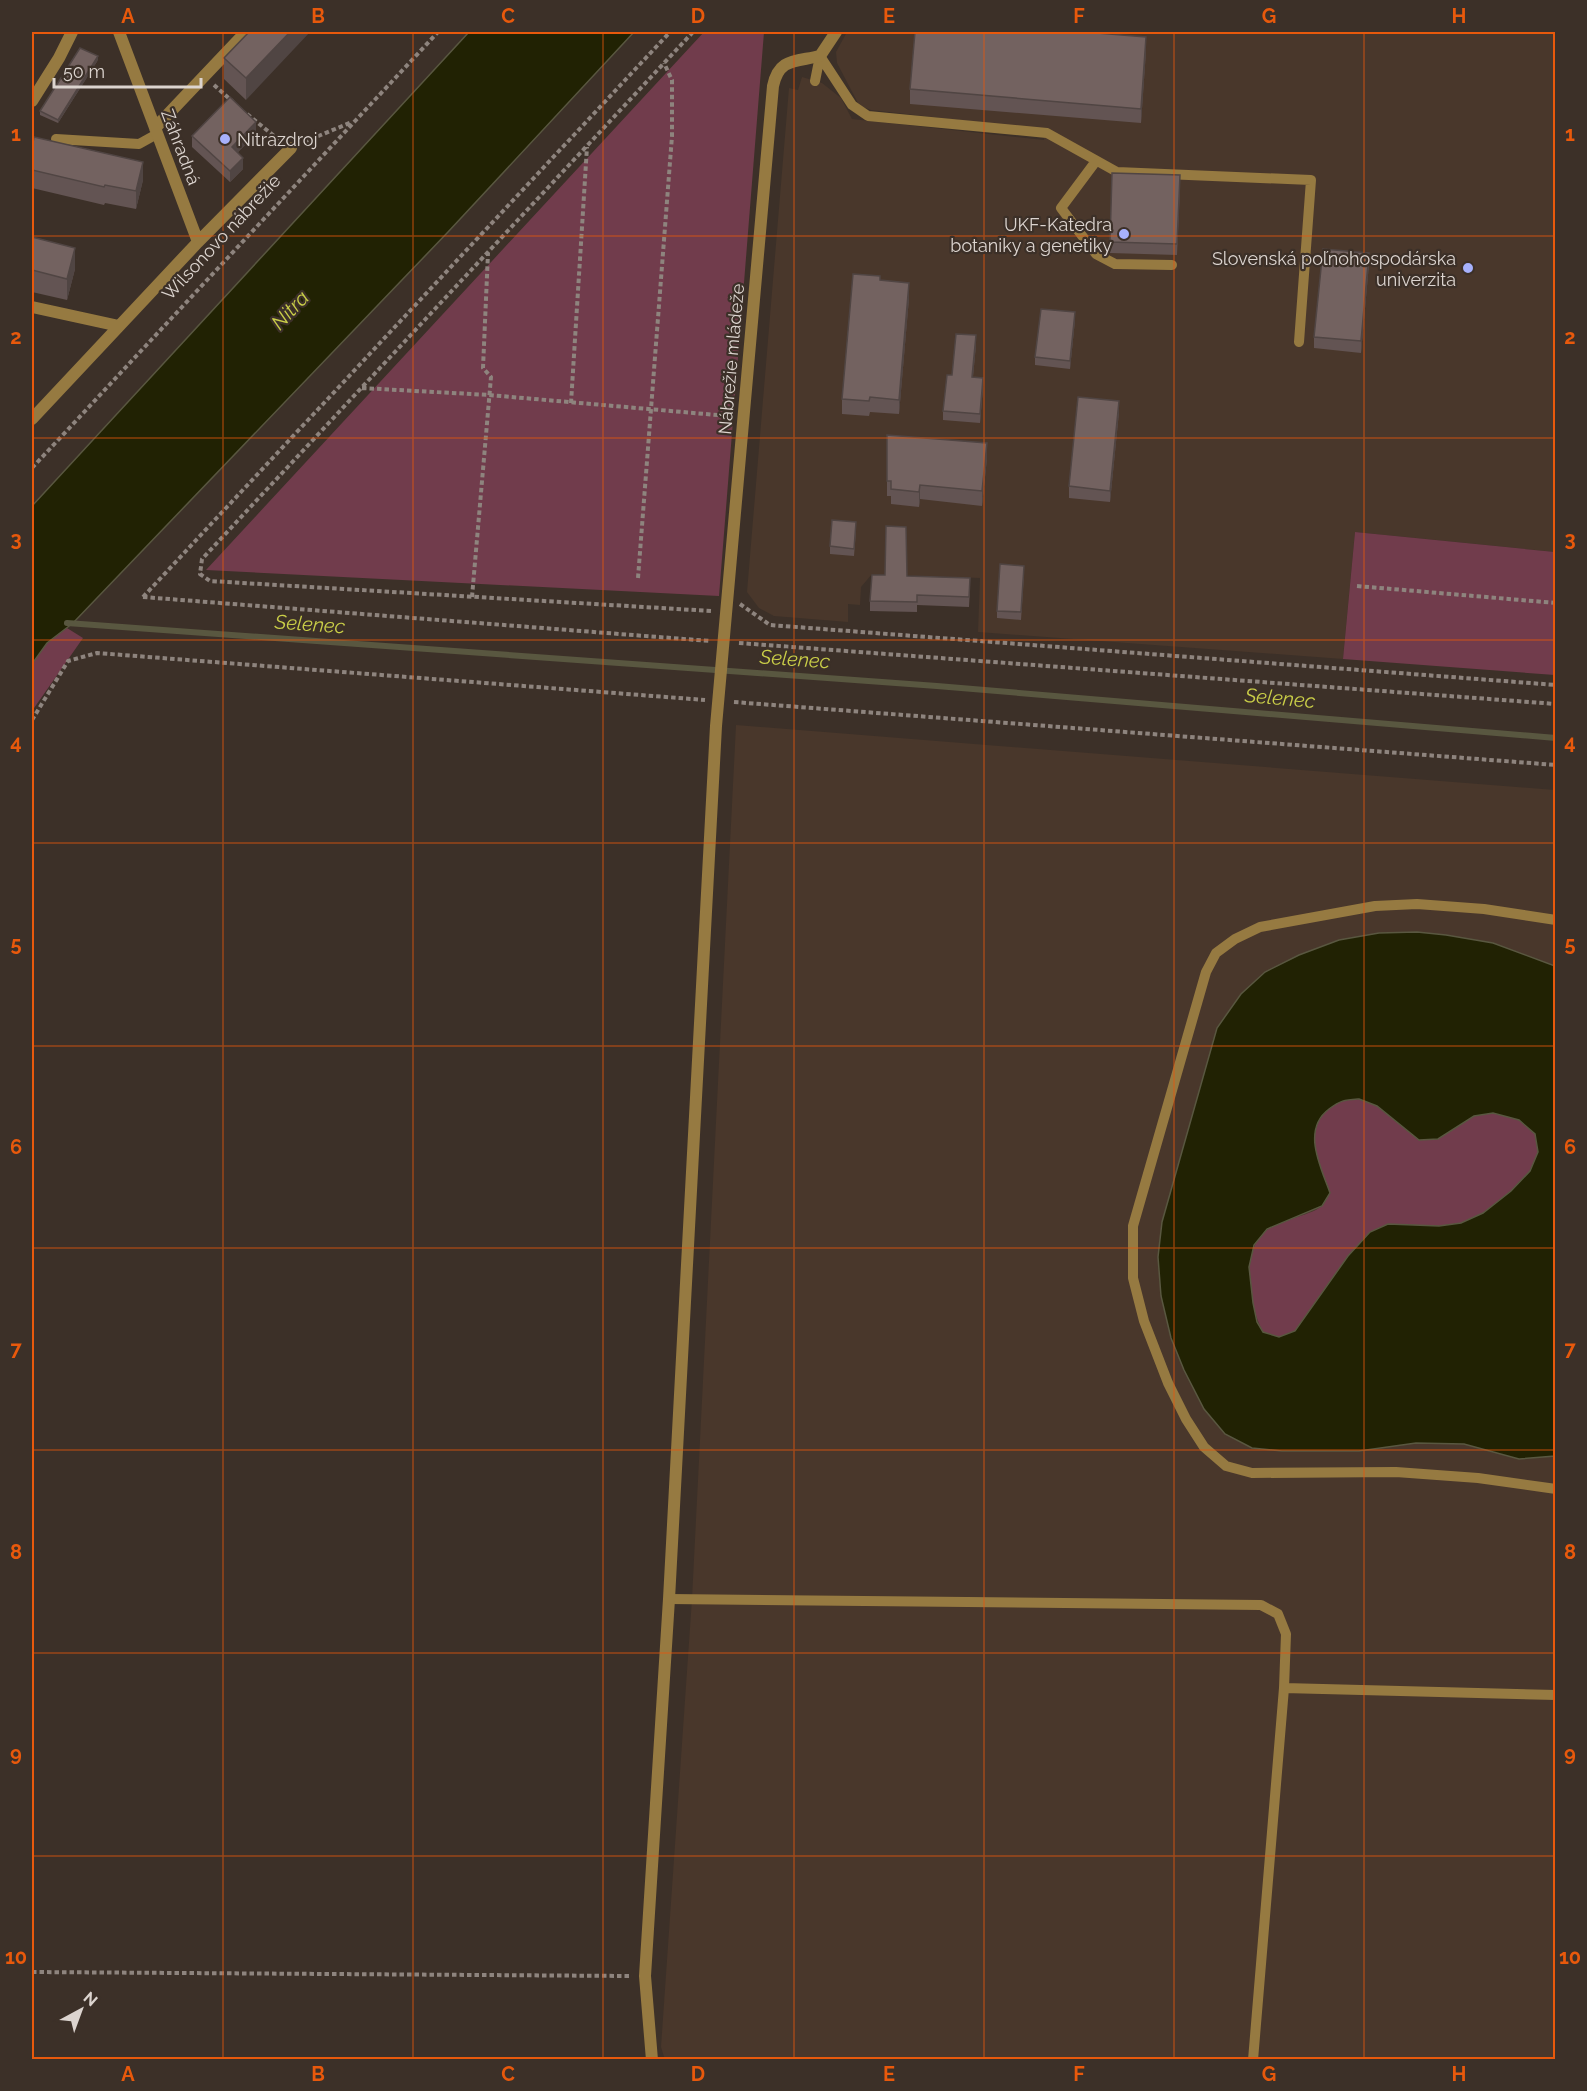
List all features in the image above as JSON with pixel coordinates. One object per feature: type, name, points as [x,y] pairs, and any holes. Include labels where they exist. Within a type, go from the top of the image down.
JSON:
[{"type":"street","points":[[32,101],[72,32]]},
{"type":"street","name":"Záhradná","points":[[119,32],[198,242]]},
{"type":"street","points":[[156,131],[246,32]]},
{"type":"street","points":[[820,56],[836,32]]},
{"type":"street","name":"Nábrežie mládeže","points":[[652,2060],[645,1976],[669,1599],[716,726],[723,642],[729,596],[773,86],[776,72],[785,64],[820,56]]},
{"type":"street","name":"Wilsonovo nábrežie","points":[[32,419],[198,242],[291,148]]},
{"type":"street","points":[[32,307],[119,326]]},
{"type":"lane","points":[[815,81],[820,56]]},
{"type":"lane","points":[[820,56],[852,105],[868,116],[1047,133],[1117,172],[1311,180],[1299,342]]},
{"type":"lane","points":[[56,139],[139,144],[156,131]]},
{"type":"lane","points":[[1096,161],[1061,208],[1095,254],[1115,264],[1172,265]]},
{"type":"lane","points":[[1556,920],[1484,909],[1417,904],[1375,906],[1260,927],[1235,939],[1216,953],[1206,972],[1179,1064],[1133,1226],[1132,1247],[1133,1278],[1144,1321],[1168,1383],[1186,1419],[1204,1447],[1226,1466],[1252,1473],[1396,1472],[1478,1478],[1556,1489]]},
{"type":"lane","points":[[669,1599],[1262,1605],[1278,1614],[1286,1634],[1284,1688],[1253,2060]]},
{"type":"lane","points":[[1284,1688],[1556,1695]]},
{"type":"path","name":"Wilsonovo nábrežie","points":[[32,468],[438,32]]},
{"type":"path","points":[[670,32],[143,597],[1556,704]]},
{"type":"path","points":[[693,32],[202,560],[200,574],[210,581],[713,612],[729,596],[770,625],[1556,685]]},
{"type":"path","points":[[638,578],[672,136],[672,80],[664,63]]},
{"type":"path","points":[[204,76],[265,130],[291,148],[354,122]]},
{"type":"path","points":[[571,403],[587,146]]},
{"type":"path","points":[[472,597],[491,377],[483,368],[488,252]]},
{"type":"path","points":[[361,388],[489,395],[744,417]]},
{"type":"path","points":[[1357,586],[1556,603]]},
{"type":"path","points":[[32,720],[68,661],[97,653],[706,700]]},
{"type":"path","points":[[730,702],[1556,765]]},
{"type":"path","points":[[32,1972],[645,1976]]},
{"type":"shaded area","points":[[704,32],[764,32],[719,596],[206,570]]},
{"type":"shaded area","points":[[847,32],[1555,32],[1555,552],[1355,532],[1343,659],[978,632],[980,578],[872,574],[861,587],[860,605],[848,604],[848,622],[774,616],[759,608],[747,592],[789,88],[798,90],[802,77],[822,83],[841,98],[852,119],[1044,140],[1046,130],[871,110],[863,107],[858,103],[837,63],[836,52]]},
{"type":"shaded area","points":[[1355,532],[1555,552],[1555,675],[1343,659]]},
{"type":"shaded area","points":[[67,628],[83,638],[32,711],[32,664],[47,643]]},
{"type":"shaded area","points":[[736,725],[1555,790],[1555,2059],[665,2060],[661,2047],[692,1599]]},
{"type":"shaded area","points":[[1359,1099],[1377,1106],[1419,1140],[1438,1139],[1474,1116],[1493,1113],[1519,1120],[1535,1134],[1538,1152],[1530,1171],[1511,1191],[1483,1213],[1461,1223],[1439,1226],[1348,1256],[1295,1331],[1279,1337],[1263,1332],[1254,1308],[1249,1278],[1253,1250],[1259,1238],[1268,1229],[1312,1212],[1323,1205],[1330,1193],[1318,1161],[1316,1127],[1333,1106],[1343,1101]]},
{"type":"water","name":"Nitra","points":[[469,32],[634,32],[448,232],[73,623],[47,643],[32,664],[32,506]]},
{"type":"water","points":[[1417,932],[1493,943],[1555,966],[1555,1456],[1519,1459],[1464,1444],[1416,1443],[1359,1451],[1282,1451],[1252,1448],[1225,1434],[1204,1409],[1171,1338],[1161,1296],[1158,1257],[1162,1222],[1217,1028],[1241,994],[1265,972],[1299,955],[1339,940],[1379,933]],"holes":[[[1359,1099],[1377,1106],[1419,1140],[1438,1139],[1474,1116],[1493,1113],[1519,1120],[1535,1134],[1538,1152],[1530,1171],[1511,1191],[1483,1213],[1461,1223],[1439,1226],[1388,1224],[1370,1232],[1348,1256],[1295,1331],[1279,1337],[1263,1332],[1257,1322],[1249,1267],[1254,1245],[1267,1229],[1322,1206],[1330,1193],[1316,1149],[1316,1127],[1321,1118],[1333,1106],[1346,1100]]]},
{"type":"building","points":[[249,32],[290,32],[246,78],[224,58]]},
{"type":"building","points":[[915,32],[1085,32],[1146,37],[1141,109],[910,89]]},
{"type":"building","points":[[80,48],[98,56],[58,120],[40,111]]},
{"type":"building","points":[[230,97],[256,122],[232,147],[243,158],[230,171],[192,136]]},
{"type":"building","points":[[34,137],[143,162],[136,191],[105,185],[104,187],[32,170]]},
{"type":"building","points":[[1112,173],[1180,175],[1177,244],[1110,242]]},
{"type":"building","points":[[32,237],[75,248],[67,279],[32,270]]},
{"type":"building","points":[[1323,249],[1369,253],[1361,341],[1314,337]]},
{"type":"building","points":[[853,274],[880,276],[880,280],[909,283],[899,400],[870,397],[869,401],[842,399]]},
{"type":"building","points":[[1041,309],[1075,312],[1070,361],[1035,357]]},
{"type":"building","points":[[956,334],[976,335],[972,377],[983,378],[980,414],[943,411],[947,375],[952,375]]},
{"type":"building","points":[[1078,397],[1119,401],[1110,491],[1069,486]]},
{"type":"building","points":[[887,435],[987,443],[982,491],[920,485],[919,492],[891,489],[891,481],[887,481]]},
{"type":"building","points":[[832,520],[856,522],[854,549],[830,546]]},
{"type":"building","points":[[886,526],[906,527],[907,576],[970,578],[969,597],[917,595],[917,602],[870,601],[872,575],[885,575]]},
{"type":"building","points":[[1000,564],[1024,566],[1021,612],[997,611]]},
{"type":"waterway","name":"Selenec","points":[[67,623],[937,686],[1556,738]]},
{"type":"place","name":"Nitrazdroj","points":[[225,139]]},
{"type":"place","name":"UKF-Katedra botaniky a genetiky","points":[[1124,234]]},
{"type":"place","name":"Slovenská poľnohospodárska univerzita","points":[[1468,268]]}]
